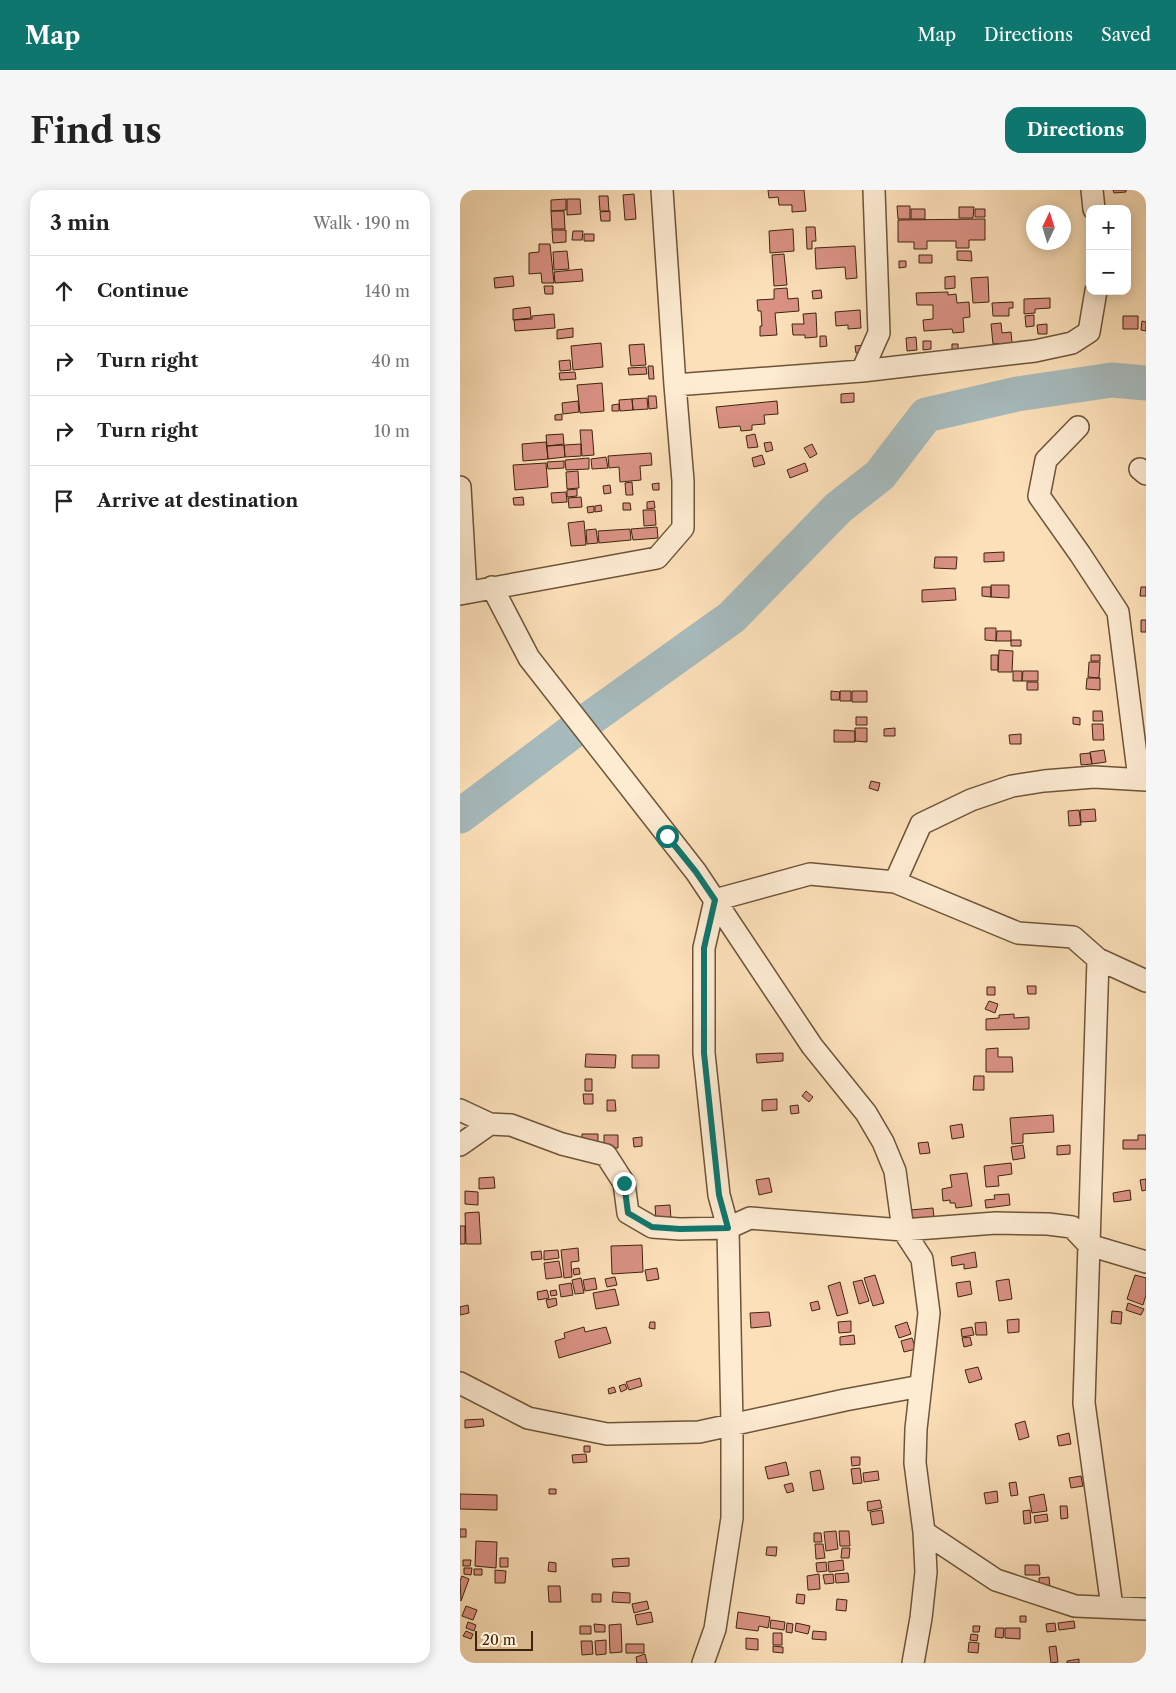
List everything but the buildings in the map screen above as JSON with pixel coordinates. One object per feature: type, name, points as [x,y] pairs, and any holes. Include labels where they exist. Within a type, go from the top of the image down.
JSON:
[{"type":"street","points":[[460,487],[463,594],[492,587],[657,558],[683,528],[683,481],[662,190]]},
{"type":"street","points":[[862,371],[879,334],[874,190]]},
{"type":"street","points":[[1092,190],[1094,205]]},
{"type":"street","points":[[675,384],[862,371],[1035,351],[1072,343],[1089,332],[1095,295]]},
{"type":"street","points":[[895,882],[921,824],[971,800],[1012,786],[1044,781],[1094,777],[1143,779],[1118,612],[1039,496],[1046,460],[1078,427]]},
{"type":"street","points":[[492,587],[529,658],[696,872],[812,1046],[866,1113],[884,1142],[895,1171],[903,1230],[922,1259],[929,1313],[920,1386],[914,1463],[924,1532],[926,1572],[921,1618],[913,1663]]},
{"type":"street","points":[[715,900],[810,874],[895,882],[1018,933],[1074,937],[1098,959],[1146,981]]},
{"type":"street","points":[[703,1663],[714,1629],[732,1518],[728,1228],[719,1195],[704,1053],[704,948],[715,900]]},
{"type":"street","points":[[1098,959],[1084,1403],[1112,1608]]},
{"type":"street","points":[[460,1110],[490,1124],[511,1125],[562,1144],[606,1155],[624,1183],[628,1213],[652,1227],[680,1229],[728,1228],[750,1218],[903,1230],[996,1223],[1048,1224],[1072,1227],[1089,1245],[1146,1262]]},
{"type":"street","points":[[460,1145],[490,1124]]},
{"type":"street","points":[[460,1384],[528,1418],[607,1434],[699,1432],[920,1386]]},
{"type":"street","points":[[924,1532],[996,1580],[1075,1606],[1146,1609]]},
{"type":"waterway","points":[[460,816],[581,725],[732,617],[838,508],[880,475],[926,415],[1017,394],[1112,380],[1146,383]]},
{"type":"route","points":[[624,1183],[628,1213],[652,1227],[680,1229],[728,1228],[719,1195],[704,1053],[704,948],[715,900],[696,872],[667,836]]}]
